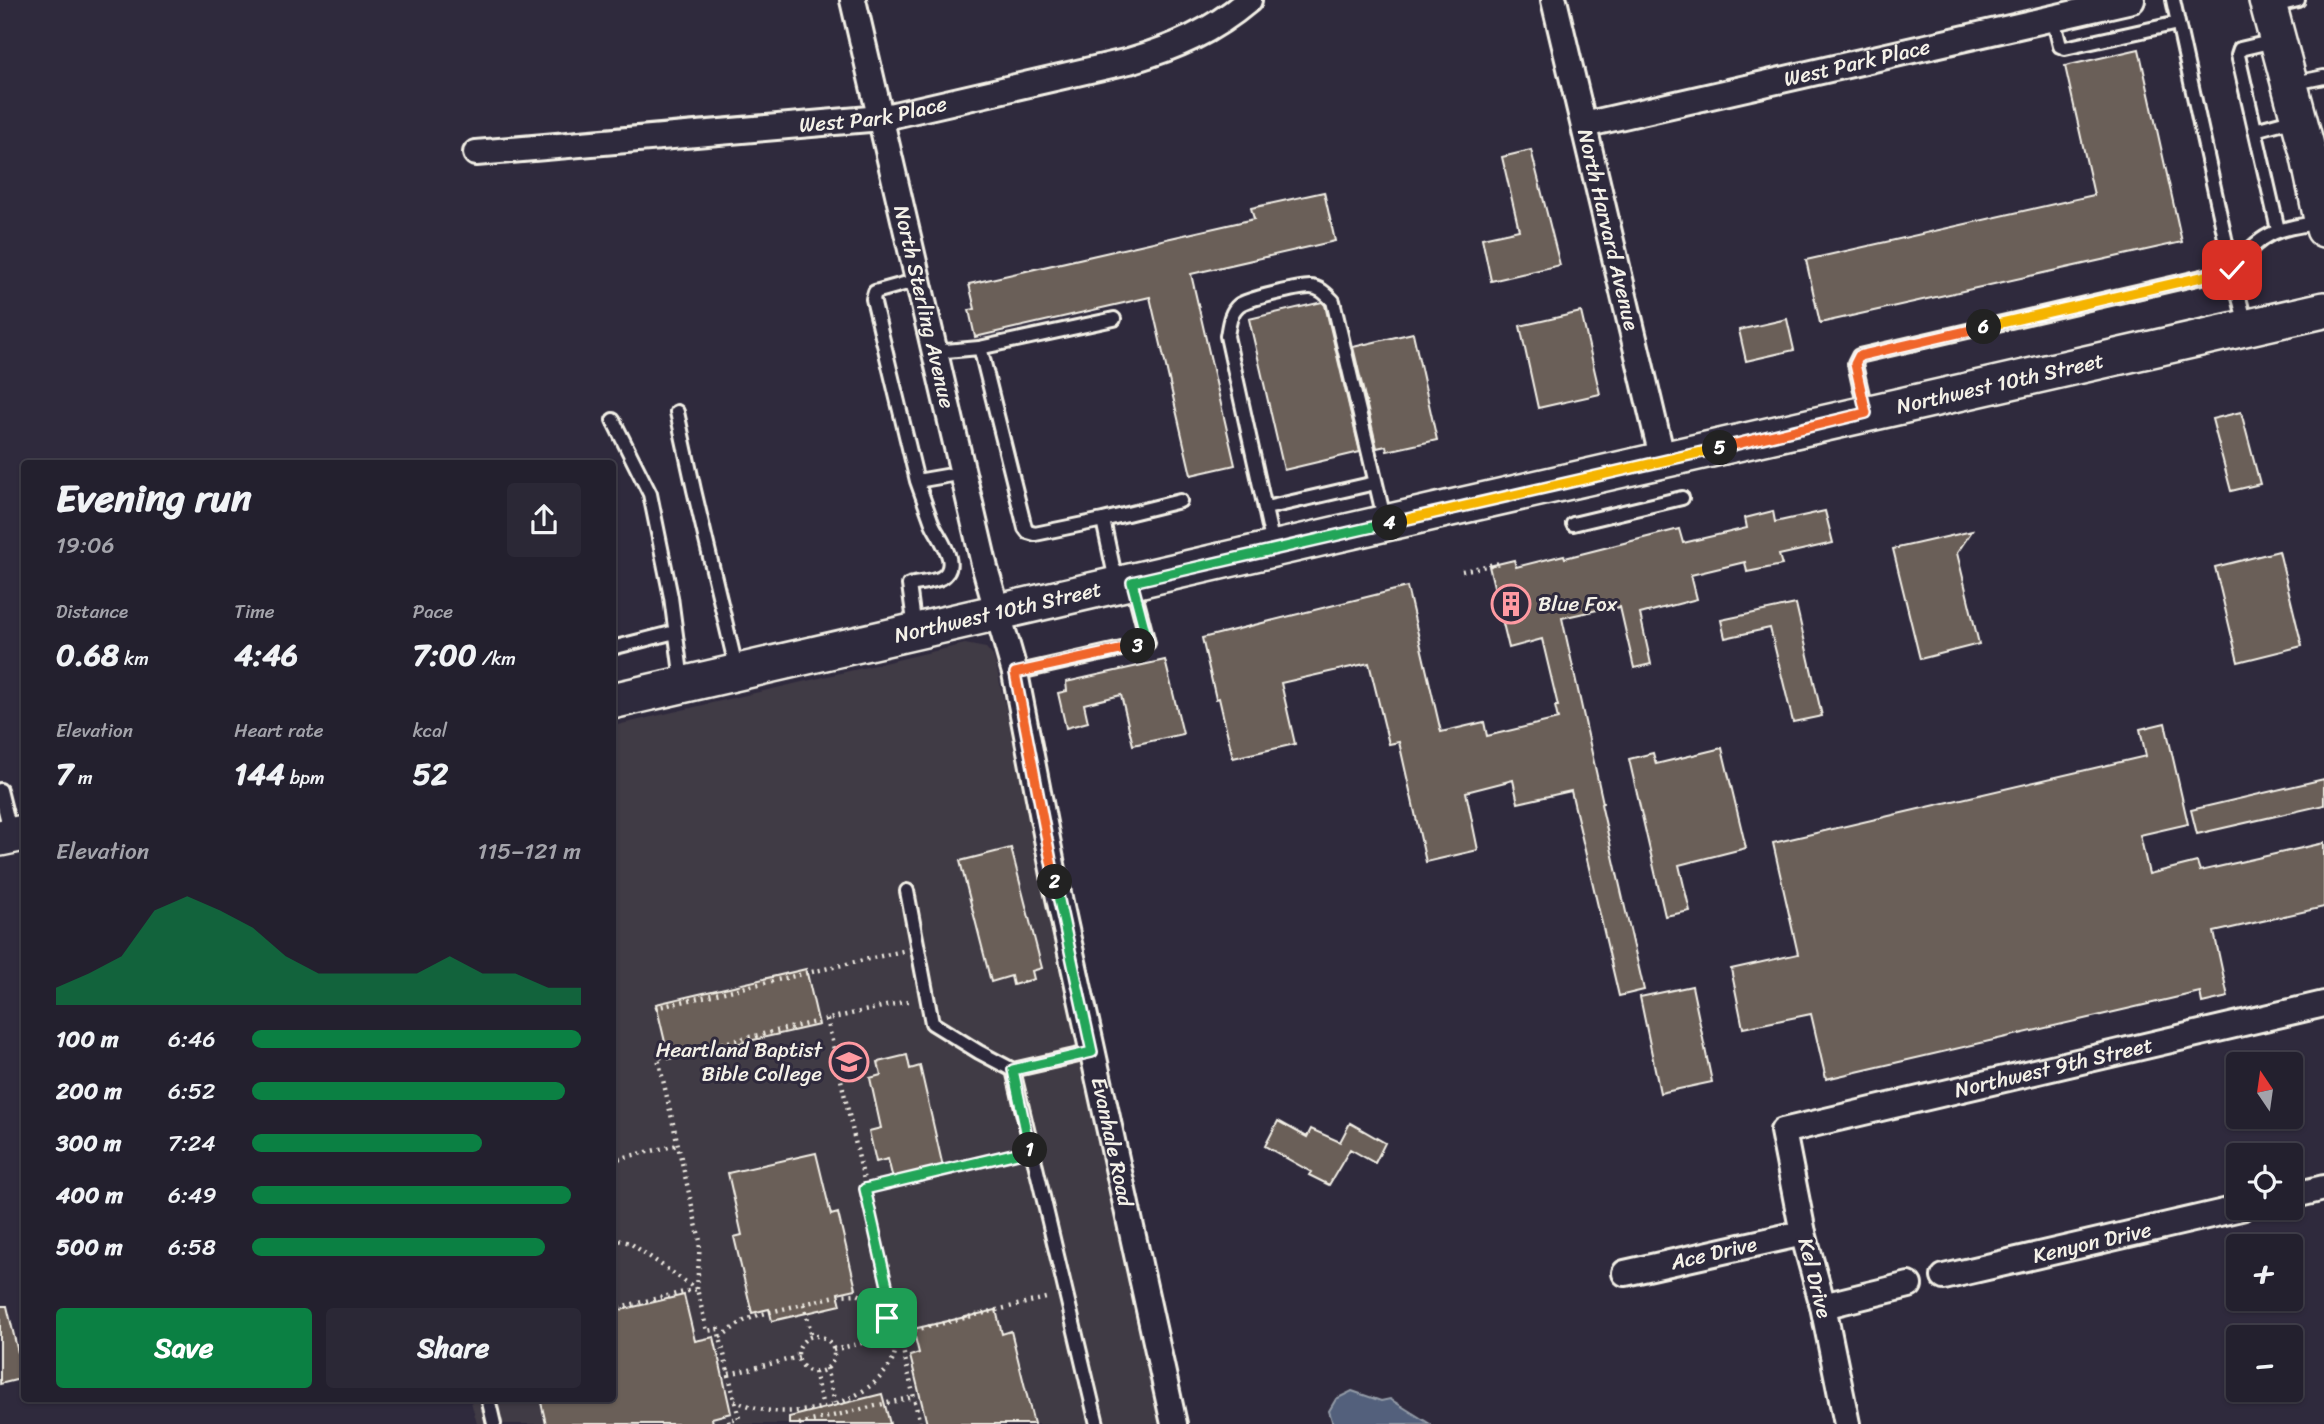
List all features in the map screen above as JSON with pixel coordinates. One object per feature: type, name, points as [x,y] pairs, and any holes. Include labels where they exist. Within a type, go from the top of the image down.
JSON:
[{"type":"main road","points":[[2278,2],[2278,40],[2323,225]]},
{"type":"main road","name":"Northwest 10th Street","points":[[616,700],[2324,310]]},
{"type":"street","name":"North Sterling Avenue","points":[[853,0],[985,568],[998,612]]},
{"type":"street","name":"West Park Place","points":[[477,153],[881,118],[1168,50],[1201,35],[1250,0]]},
{"type":"street","name":"North Harvard Avenue","points":[[1554,0],[1663,461]]},
{"type":"street","name":"West Park Place","points":[[1584,125],[2132,0]]},
{"type":"street","name":"Evanhale Road","points":[[998,612],[1015,673],[1054,875],[1174,1424]]},
{"type":"street","name":"Northwest 9th Street","points":[[1783,1131],[2324,1004]]},
{"type":"street","name":"Kel Drive","points":[[1783,1131],[1803,1233],[1823,1306],[1842,1423]]},
{"type":"street","points":[[2303,1193],[2324,1188]]},
{"type":"street","name":"Kenyon Drive","points":[[1944,1277],[2226,1211]]},
{"type":"street","name":"Ace Drive","points":[[1625,1273],[1803,1233]]},
{"type":"street","points":[[1823,1306],[1909,1285]]},
{"type":"lane","points":[[2173,0],[2247,328]]},
{"type":"lane","points":[[2053,18],[2060,46],[2065,48],[2178,23]]},
{"type":"lane","points":[[2278,40],[2240,50],[2238,55],[2278,230]]},
{"type":"lane","points":[[2289,84],[2324,77]]},
{"type":"lane","points":[[2255,130],[2299,118]]},
{"type":"lane","points":[[1866,413],[1855,364],[1859,356],[2232,270],[2251,246],[2278,230],[2323,225]]},
{"type":"lane","points":[[916,631],[909,585],[941,578],[947,572],[949,563],[946,547],[934,527],[917,481],[872,294],[918,280]]},
{"type":"lane","points":[[1274,549],[1227,336],[1231,316],[1239,305],[1254,299],[1310,287],[1322,290],[1333,301],[1385,524]]},
{"type":"lane","points":[[935,352],[979,348],[1114,319]]},
{"type":"lane","points":[[979,348],[996,403],[1028,532],[1035,534],[1180,501]]},
{"type":"lane","points":[[677,412],[738,672]]},
{"type":"lane","points":[[613,420],[650,494],[671,597],[682,685]]},
{"type":"lane","points":[[917,481],[963,473]]},
{"type":"lane","points":[[1266,508],[1375,483]]},
{"type":"lane","points":[[1573,524],[1682,498]]},
{"type":"lane","points":[[1015,673],[1148,643],[1124,584],[1103,520]]},
{"type":"lane","points":[[616,647],[676,632]]},
{"type":"lane","points":[[0,790],[12,835]]},
{"type":"lane","points":[[906,891],[932,1023],[1013,1070],[1092,1052]]},
{"type":"lane","points":[[1013,1070],[1097,1424]]},
{"type":"lane","points":[[489,1402],[494,1424]]},
{"type":"path","points":[[1462,571],[1500,563]]},
{"type":"path","points":[[655,1008],[918,948]]},
{"type":"path","points":[[729,1424],[728,1420],[739,1418],[719,1329],[707,1331],[697,1289],[701,1241],[658,1058],[927,996]]},
{"type":"path","points":[[827,1019],[920,1424]]},
{"type":"path","points":[[616,1159],[678,1144]]},
{"type":"path","points":[[865,1189],[1032,1149]]},
{"type":"path","points":[[616,1240],[630,1243],[697,1289]]},
{"type":"path","points":[[616,1308],[697,1289]]},
{"type":"path","points":[[720,1337],[758,1315],[849,1293],[865,1297],[880,1308],[898,1334],[893,1358],[879,1377],[856,1395],[822,1406],[778,1411],[735,1402]]},
{"type":"path","points":[[833,1349],[1066,1293]]},
{"type":"path","points":[[804,1304],[812,1337]]},
{"type":"path","points":[[812,1337],[825,1339],[833,1349],[833,1358],[826,1368],[814,1372],[805,1368],[799,1357],[800,1346],[812,1337]]},
{"type":"path","points":[[729,1374],[799,1357]]},
{"type":"path","points":[[826,1368],[835,1403]]},
{"type":"path","points":[[814,1372],[822,1406]]},
{"type":"path","points":[[799,1424],[913,1397]]},
{"type":"shaded area","name":"Heartland Baptist Bible College","points":[[965,644],[986,648],[993,656],[1165,1424],[477,1424],[471,1402],[616,1402],[616,725]]},
{"type":"water","points":[[1352,1391],[1381,1401],[1390,1399],[1430,1424],[1333,1424],[1329,1411],[1336,1399]]},
{"type":"building","points":[[2139,49],[2182,242],[1820,323],[1806,260],[2094,195],[2065,66]]},
{"type":"building","points":[[1531,150],[1560,265],[1491,281],[1482,238],[1519,230],[1502,157]]},
{"type":"building","points":[[1324,192],[1335,241],[1191,274],[1235,465],[1191,475],[1150,297],[975,337],[969,310],[975,309],[969,284],[1254,219],[1251,208]]},
{"type":"building","points":[[1322,302],[1325,305],[1360,452],[1284,470],[1249,319]]},
{"type":"building","points":[[1581,312],[1600,394],[1538,408],[1520,326]]},
{"type":"building","points":[[1787,319],[1794,350],[1746,361],[1739,330]]},
{"type":"building","points":[[1413,333],[1437,440],[1387,451],[1386,446],[1377,448],[1353,347]]},
{"type":"building","points":[[2241,412],[2260,484],[2231,491],[2212,419]]},
{"type":"building","points":[[1773,511],[1775,522],[1825,511],[1833,543],[1779,555],[1782,565],[1747,572],[1745,562],[1691,575],[1697,599],[1640,614],[1651,664],[1634,668],[1620,607],[1562,618],[1644,990],[1619,996],[1571,791],[1518,803],[1513,780],[1466,792],[1478,850],[1426,862],[1399,742],[1389,744],[1369,663],[1281,683],[1295,744],[1233,758],[1202,638],[1407,587],[1441,732],[1484,722],[1487,736],[1558,719],[1555,706],[1558,706],[1542,639],[1509,648],[1489,566],[1514,560],[1516,567],[1564,555],[1565,558],[1679,529],[1683,543],[1747,528],[1745,518]]},
{"type":"building","points":[[1972,531],[1957,553],[1979,644],[1920,659],[1893,549]]},
{"type":"building","points":[[2279,551],[2302,646],[2238,662],[2215,567]]},
{"type":"building","points":[[1796,604],[1822,716],[1793,722],[1770,628],[1725,638],[1721,620]]},
{"type":"building","points":[[1165,660],[1183,734],[1133,745],[1121,695],[1084,704],[1088,722],[1066,728],[1058,693],[1067,691],[1066,682]]},
{"type":"building","points":[[2165,723],[2188,824],[2140,835],[2149,874],[2197,862],[2200,871],[2324,843],[2324,907],[2214,932],[2228,997],[2202,1003],[2200,992],[1826,1079],[1811,1014],[1743,1028],[1731,969],[1798,954],[1773,843],[2146,756],[2140,729]]},
{"type":"building","points":[[1722,748],[1746,848],[1679,865],[1690,911],[1665,916],[1629,759],[1653,753],[1656,764]]},
{"type":"building","points":[[2324,779],[2324,805],[2197,834],[2191,810]]},
{"type":"building","points":[[1011,848],[1042,968],[1032,971],[1034,979],[1013,985],[1011,976],[991,982],[960,861]]},
{"type":"building","points":[[806,969],[819,1025],[669,1059],[656,1004]]},
{"type":"building","points":[[1692,986],[1712,1082],[1660,1093],[1640,997]]},
{"type":"building","points":[[907,1055],[910,1069],[920,1066],[943,1167],[893,1179],[888,1159],[876,1162],[869,1131],[881,1128],[870,1078],[881,1075],[878,1062]]},
{"type":"building","points":[[1278,1121],[1307,1137],[1311,1129],[1340,1142],[1350,1123],[1385,1143],[1375,1163],[1350,1149],[1329,1185],[1265,1146]]},
{"type":"building","points":[[816,1153],[831,1215],[838,1213],[856,1289],[838,1293],[841,1305],[772,1321],[769,1309],[752,1313],[734,1237],[742,1235],[728,1173]]},
{"type":"building","points":[[684,1295],[695,1341],[714,1337],[731,1413],[712,1418],[713,1424],[546,1424],[541,1402],[616,1402],[616,1311]]},
{"type":"building","points":[[0,1306],[7,1306],[21,1365],[21,1379],[0,1384]]},
{"type":"building","points":[[996,1310],[1002,1334],[1011,1331],[1034,1424],[927,1424],[910,1356],[919,1353],[913,1329]]},
{"type":"building","points":[[882,1394],[890,1424],[789,1424],[789,1417]]},
{"type":"place","name":"Blue Fox","points":[[1511,604]]},
{"type":"place","name":"Heartland Baptist Bible College","points":[[849,1062]]},
{"type":"route","points":[[887,1318],[898,1334],[865,1189],[1032,1149],[1013,1070],[1092,1052],[1015,673],[1148,643],[1132,582],[1866,413],[1855,364],[1859,356],[2232,270]]}]
